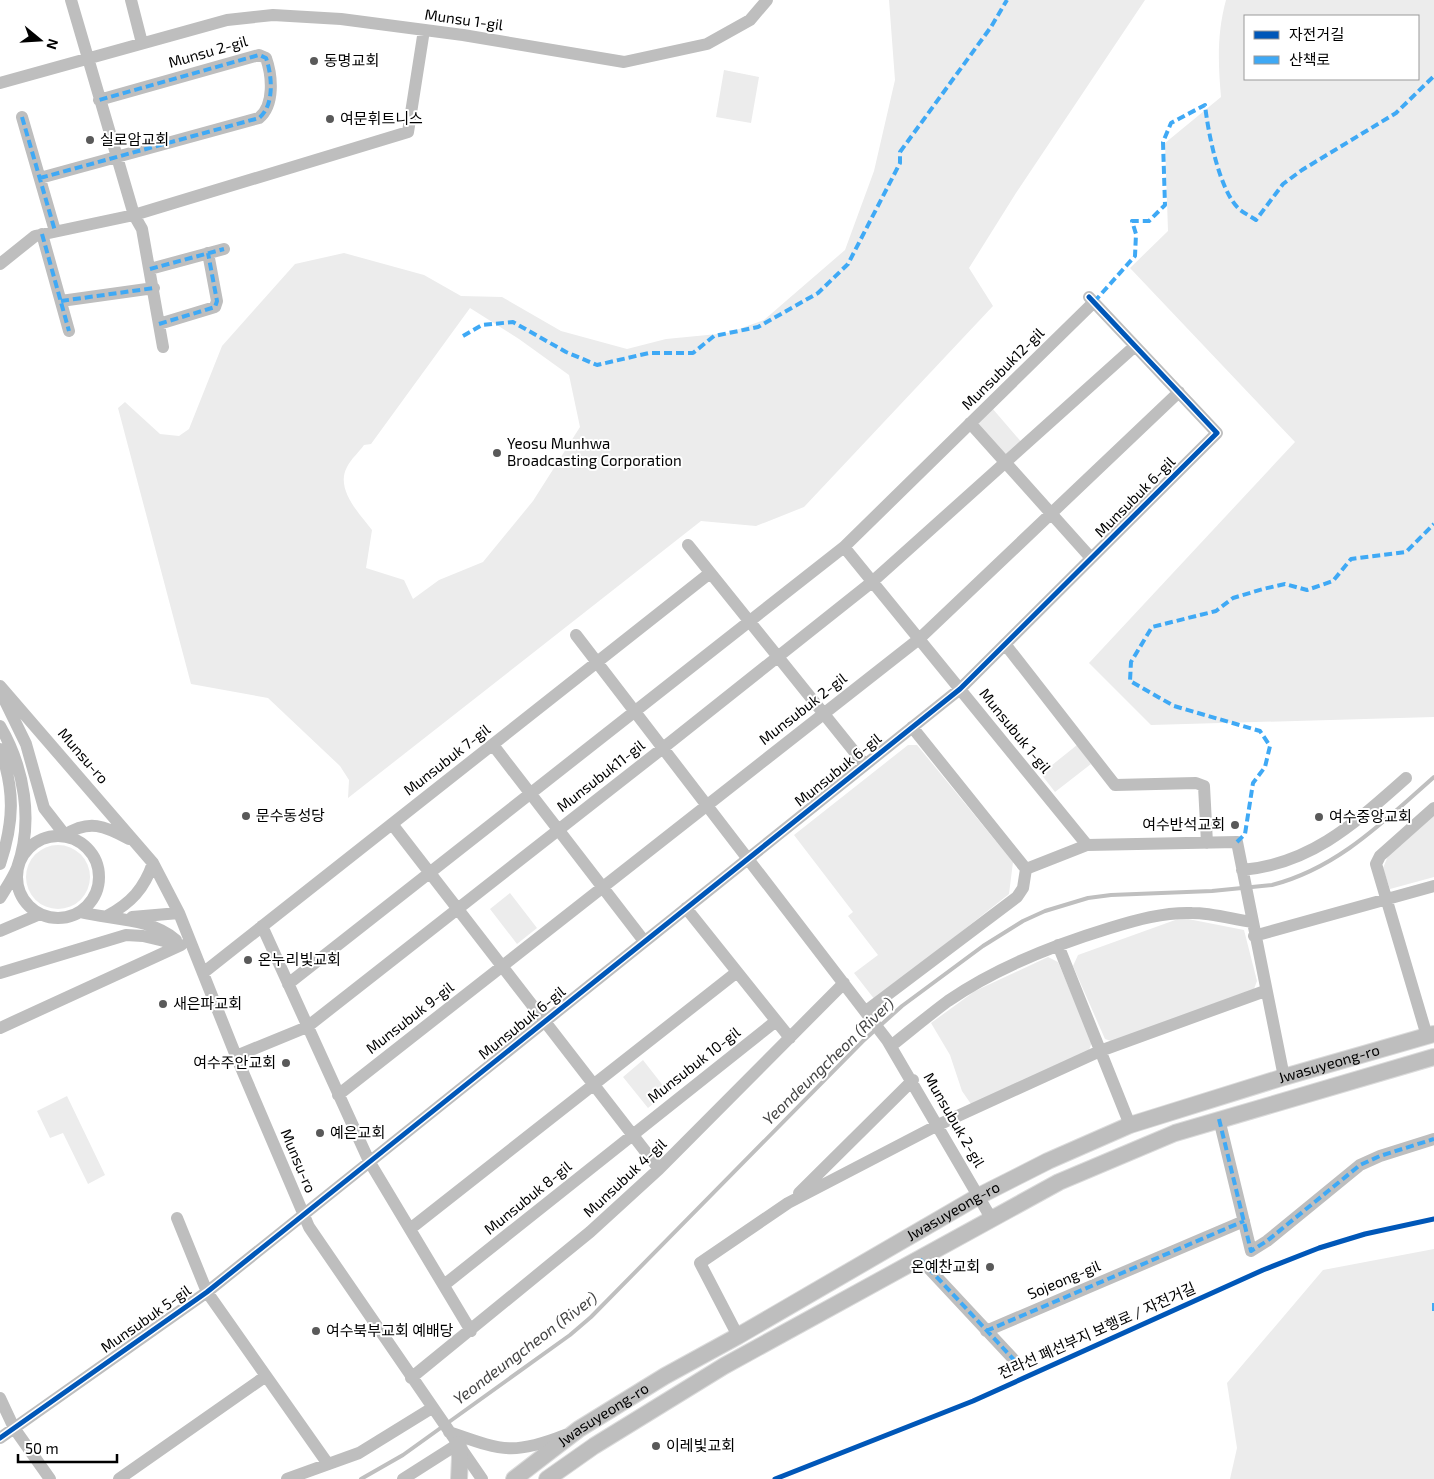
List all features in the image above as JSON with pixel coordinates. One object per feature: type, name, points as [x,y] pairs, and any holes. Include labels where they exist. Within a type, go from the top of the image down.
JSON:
[{"type":"main road","name":"Jwasuyeong-ro","points":[[514,1479],[579,1429],[665,1376],[738,1336],[979,1196],[1048,1161],[1130,1125],[1284,1077],[1431,1035]]},
{"type":"main road","name":"Jwasuyeong-ro","points":[[547,1479],[611,1435],[716,1370],[1058,1182],[1128,1151],[1219,1119],[1434,1057]]},
{"type":"main road","points":[[1048,1161],[1058,1182]]},
{"type":"main road","points":[[453,1438],[460,1457],[459,1479]]},
{"type":"street","points":[[71,0],[86,58],[134,215],[141,226],[154,288],[163,347]]},
{"type":"street","points":[[131,0],[142,43]]},
{"type":"street","name":"Munsu 1-gil","points":[[0,83],[227,20],[258,16],[341,19],[424,30],[624,62],[707,44],[750,20],[767,0]]},
{"type":"street","points":[[0,264],[28,239],[134,215],[408,132],[424,30]]},
{"type":"street","name":"Munsu 2-gil","points":[[40,178],[262,117],[271,86],[267,60],[265,56],[258,55],[99,100]]},
{"type":"street","points":[[22,117],[40,178],[60,301],[68,331]]},
{"type":"street","points":[[150,269],[224,248]]},
{"type":"street","points":[[159,324],[216,306],[217,301],[208,253]]},
{"type":"street","points":[[60,301],[154,288]]},
{"type":"street","name":"Munsubuk 6-gil","points":[[303,1215],[960,689],[1218,433],[1092,299]]},
{"type":"street","name":"Munsubuk12-gil","points":[[1091,558],[970,423],[1092,299]]},
{"type":"street","points":[[663,748],[872,582],[1136,346]]},
{"type":"street","points":[[919,639],[1179,392]]},
{"type":"street","points":[[635,711],[844,547],[970,423]]},
{"type":"street","points":[[688,545],[865,764]]},
{"type":"street","name":"Munsubuk 1-gil","points":[[844,547],[1087,845]]},
{"type":"street","name":"Munsubuk 7-gil","points":[[203,973],[710,573]]},
{"type":"street","points":[[576,635],[866,1011],[1017,897],[1023,888],[1026,870],[912,727]]},
{"type":"street","name":"Munsubuk 2-gil","points":[[707,805],[919,639]]},
{"type":"street","points":[[1005,644],[1115,785],[1196,783],[1204,786],[1207,843]]},
{"type":"street","name":"Munsu-ro","points":[[0,686],[153,863],[179,913],[208,988],[303,1215],[453,1438]]},
{"type":"street","points":[[0,690],[26,744],[44,808],[65,835],[86,846],[94,856],[99,880],[96,893],[90,903],[80,912]]},
{"type":"street","name":"Munsubuk11-gil","points":[[429,873],[635,711]]},
{"type":"street","points":[[0,726],[16,763],[26,805],[17,868],[17,881],[21,894],[28,905],[40,914],[60,918],[80,912],[124,917],[179,913]]},
{"type":"street","name":"Munsubuk11-gil","points":[[492,745],[644,941]]},
{"type":"street","name":"Munsubuk11-gil","points":[[457,909],[663,748]]},
{"type":"street","points":[[0,749],[11,784],[12,810],[8,837],[0,864]]},
{"type":"street","points":[[1242,872],[1280,864],[1329,841],[1348,829],[1406,778]]},
{"type":"street","points":[[502,967],[707,805]]},
{"type":"street","points":[[1431,1035],[1376,868],[1377,859],[1434,808]]},
{"type":"street","points":[[392,824],[631,1136],[659,1169]]},
{"type":"street","points":[[0,898],[22,856],[35,843],[51,836],[65,835],[78,827],[97,826],[110,830],[138,846]]},
{"type":"street","points":[[1026,870],[1087,845],[1237,842],[1248,906],[1284,1077]]},
{"type":"street","points":[[107,916],[124,907],[136,896],[148,878],[153,863]]},
{"type":"street","points":[[288,984],[429,873]]},
{"type":"street","points":[[1254,936],[1434,886]]},
{"type":"street","points":[[686,908],[790,1038]]},
{"type":"street","points":[[236,1056],[307,1027],[457,909]]},
{"type":"street","points":[[889,1043],[960,994],[1002,969],[1058,945],[1137,920],[1181,913],[1199,913],[1252,922]]},
{"type":"street","points":[[0,931],[40,914]]},
{"type":"street","points":[[124,917],[166,933],[181,945],[208,988]]},
{"type":"street","points":[[262,926],[369,1161],[471,1331]]},
{"type":"street","points":[[0,973],[126,935],[143,936],[181,945]]},
{"type":"street","points":[[0,1028],[181,945]]},
{"type":"street","points":[[1058,945],[1130,1125]]},
{"type":"street","name":"Munsubuk 9-gil","points":[[338,1095],[502,967]]},
{"type":"street","points":[[410,1229],[592,1084],[737,972]]},
{"type":"street","name":"Munsubuk 4-gil","points":[[411,1378],[471,1331],[590,1232],[659,1169],[844,983]]},
{"type":"street","points":[[738,1336],[700,1263],[788,1203],[938,1124],[1100,1051],[1265,991]]},
{"type":"street","name":"Munsubuk 2-gil","points":[[866,1011],[913,1080],[991,1218]]},
{"type":"street","name":"Munsubuk 10-gil","points":[[631,1136],[776,1021]]},
{"type":"street","points":[[788,1203],[913,1080]]},
{"type":"street","points":[[1219,1119],[1251,1251],[1267,1241],[1360,1165],[1380,1156],[1434,1139]]},
{"type":"street","name":"Munsubuk 8-gil","points":[[444,1285],[631,1136]]},
{"type":"street","name":"Munsubuk 5-gil","points":[[0,1438],[207,1292],[303,1215]]},
{"type":"street","points":[[177,1218],[207,1292]]},
{"type":"street","name":"Sojeong-gil","points":[[986,1331],[1244,1221]]},
{"type":"street","points":[[920,1259],[1017,1363]]},
{"type":"street","name":"Munsubuk 5-gil","points":[[207,1292],[328,1464]]},
{"type":"street","points":[[119,1479],[266,1376]]},
{"type":"street","points":[[0,1398],[14,1428],[50,1479]]},
{"type":"street","points":[[287,1479],[359,1452],[432,1408]]},
{"type":"street","points":[[453,1438],[514,1450],[536,1446],[579,1429]]},
{"type":"street","points":[[402,1479],[453,1438]]},
{"type":"street","points":[[453,1438],[482,1479]]},
{"type":"shaded area","points":[[889,0],[1145,0],[1016,193],[969,268],[993,306],[804,507],[756,526],[701,521],[348,798],[349,780],[340,766],[268,698],[191,684],[118,408],[125,402],[160,434],[179,436],[189,429],[222,346],[295,264],[344,253],[424,275],[461,296],[502,297],[561,331],[627,349],[666,339],[728,333],[764,320],[845,250],[874,171],[895,80]],"holes":[[[470,308],[519,339],[569,375],[580,427],[533,501],[483,562],[439,580],[413,599],[404,580],[366,568],[372,530],[355,508],[346,492],[344,475],[347,467],[364,445],[371,444]]]},
{"type":"shaded area","points":[[1226,0],[1434,0],[1434,717],[1151,725],[1089,663],[1295,442],[1130,268],[1168,231],[1165,143],[1221,97],[1219,48]]},
{"type":"shaded area","points":[[724,70],[759,77],[751,123],[716,117]]},
{"type":"shaded area","points":[[992,408],[1023,444],[1010,456],[1003,455],[978,426],[979,419]]},
{"type":"shaded area","points":[[908,745],[917,745],[1013,862],[1009,894],[875,1000],[854,973],[878,955],[848,916],[853,912],[794,835]]},
{"type":"shaded area","points":[[1077,745],[1091,764],[1055,792],[1041,774]]},
{"type":"shaded area","points":[[1434,815],[1434,877],[1390,889],[1383,868],[1388,856]]},
{"type":"shaded area","points":[[58,845],[76,851],[84,859],[90,877],[84,895],[76,903],[58,909],[40,903],[32,895],[26,877],[32,859],[40,851]]},
{"type":"shaded area","points":[[510,893],[537,928],[517,944],[490,909]]},
{"type":"shaded area","points":[[1178,919],[1188,919],[1244,930],[1257,981],[1254,989],[1114,1042],[1105,1039],[1073,966],[1078,955]]},
{"type":"shaded area","points":[[1048,957],[1058,962],[1092,1042],[1088,1053],[971,1104],[962,1091],[950,1055],[931,1023],[975,991]]},
{"type":"shaded area","points":[[643,1060],[668,1092],[648,1108],[623,1077]]},
{"type":"shaded area","points":[[67,1096],[105,1175],[88,1184],[63,1133],[50,1138],[37,1111]]},
{"type":"shaded area","points":[[1434,1249],[1434,1479],[1230,1479],[1237,1448],[1227,1383],[1323,1270]]},
{"type":"waterway","name":"Yeondeungcheon (River)","points":[[361,1479],[403,1455],[570,1335],[591,1317],[863,1041],[902,1006],[983,946],[1023,921],[1045,911],[1088,898],[1111,895],[1212,891],[1272,885],[1296,877],[1318,867],[1359,841],[1434,777]]},
{"type":"marked path","points":[[463,336],[482,325],[513,322],[566,352],[597,365],[649,353],[693,353],[714,336],[758,327],[818,293],[848,264],[900,163],[900,152],[991,27],[1007,0]]},
{"type":"marked path","points":[[40,178],[259,118],[268,106],[270,98],[270,73],[266,58],[259,55],[99,100]]},
{"type":"marked path","points":[[1094,302],[1135,256],[1136,234],[1132,221],[1149,221],[1165,205],[1163,142],[1171,123],[1205,105],[1212,145],[1226,189],[1239,209],[1256,220],[1283,184],[1302,170],[1396,113],[1434,76]]},
{"type":"marked path","points":[[22,117],[55,231]]},
{"type":"marked path","points":[[42,234],[69,331]]},
{"type":"marked path","points":[[150,269],[224,249]]},
{"type":"marked path","points":[[159,324],[215,307],[217,301],[208,253]]},
{"type":"marked path","points":[[61,301],[154,288]]},
{"type":"marked path","points":[[1237,842],[1245,834],[1253,783],[1265,767],[1270,746],[1260,731],[1174,706],[1130,681],[1131,662],[1152,627],[1216,611],[1233,598],[1263,589],[1285,584],[1307,590],[1333,581],[1351,559],[1406,552],[1434,524]]},
{"type":"marked path","points":[[1219,1119],[1251,1251],[1267,1241],[1360,1165],[1380,1156],[1434,1139]]},
{"type":"marked path","points":[[986,1331],[1244,1221]]},
{"type":"marked path","points":[[920,1259],[1017,1363]]},
{"type":"marked path","points":[[1434,1303],[1434,1313]]},
{"type":"cycle path","points":[[0,1438],[207,1292],[960,689],[1217,433],[1089,297]]},
{"type":"cycle path","name":"전라선 폐선부지 보행로 / 자전거길","points":[[775,1479],[973,1401],[1263,1270],[1319,1248],[1365,1234],[1434,1219]]},
{"type":"place","name":"동명교회","points":[[314,61]]},
{"type":"place","name":"여문휘트니스","points":[[330,119]]},
{"type":"place","name":"실로암교회","points":[[90,140]]},
{"type":"place","name":"Yeosu Munhwa Broadcasting Corporation","points":[[497,453]]},
{"type":"place","name":"문수동성당","points":[[246,816]]},
{"type":"place","name":"여수중앙교회","points":[[1319,817]]},
{"type":"place","name":"여수반석교회","points":[[1235,825]]},
{"type":"place","name":"온누리빛교회","points":[[248,960]]},
{"type":"place","name":"새은파교회","points":[[163,1004]]},
{"type":"place","name":"여수주안교회","points":[[286,1063]]},
{"type":"place","name":"예은교회","points":[[320,1133]]},
{"type":"place","name":"온예찬교회","points":[[990,1267]]},
{"type":"place","name":"여수북부교회 예배당","points":[[316,1331]]},
{"type":"place","name":"이레빛교회","points":[[656,1446]]}]
